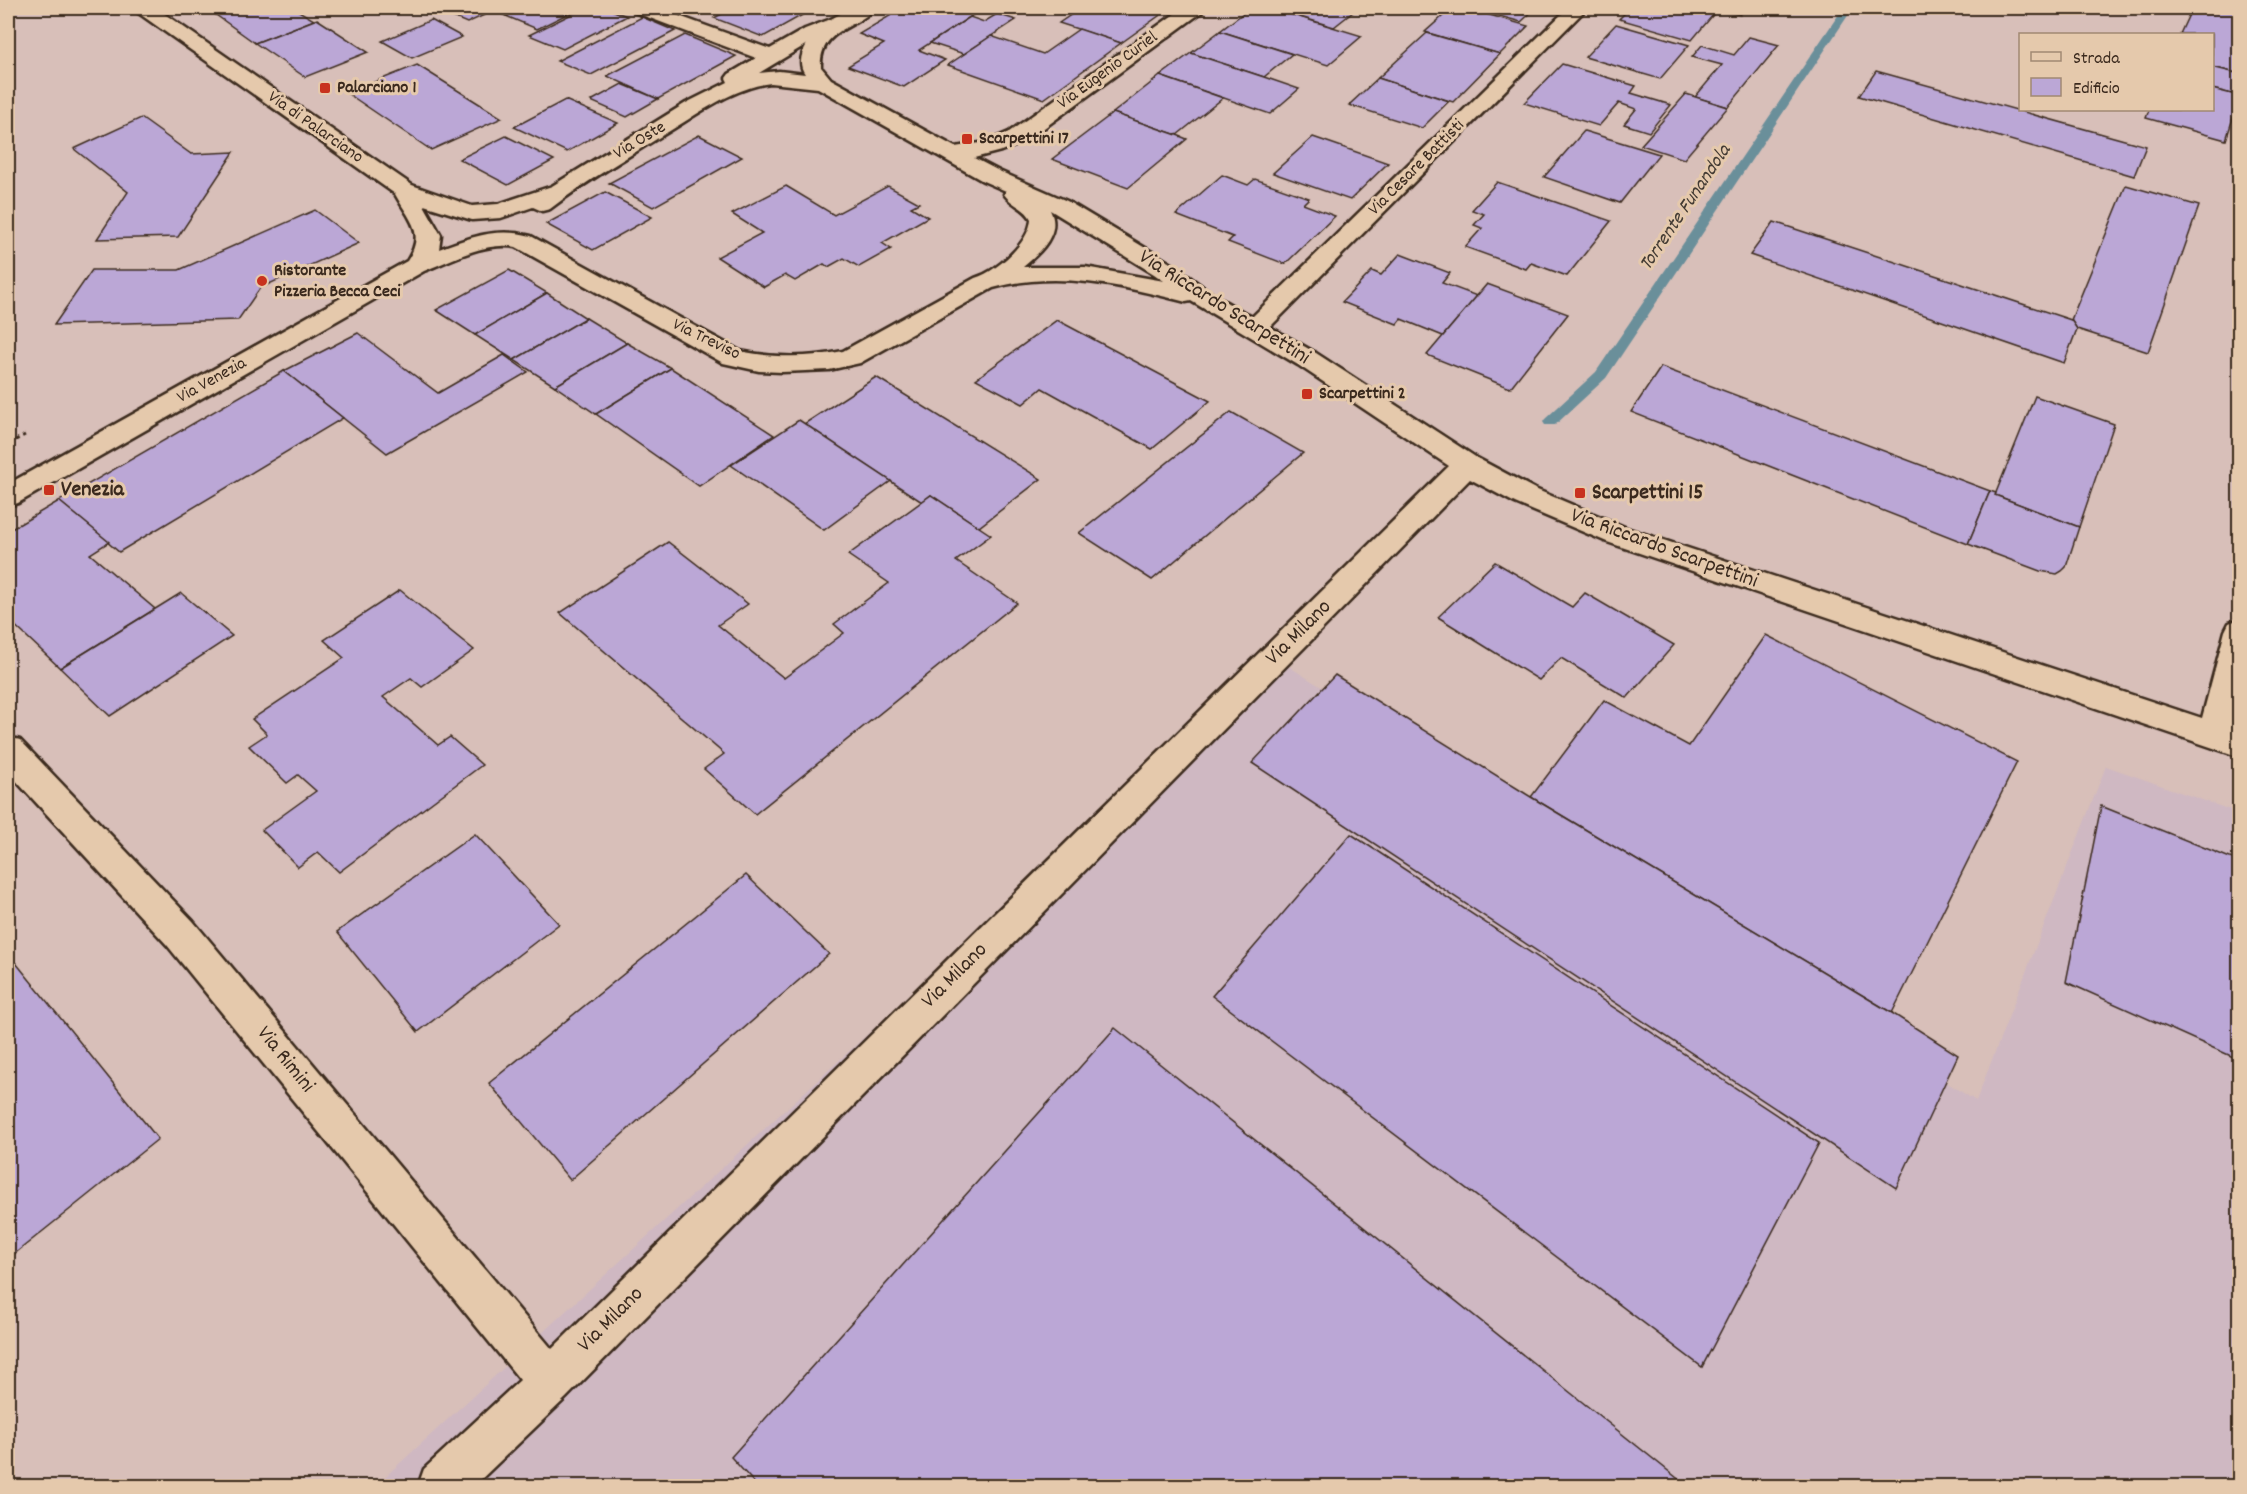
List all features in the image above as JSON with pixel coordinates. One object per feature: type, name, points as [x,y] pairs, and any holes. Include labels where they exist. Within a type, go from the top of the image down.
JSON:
[{"type":"street","name":"Via di Palarciano","points":[[144,8],[404,190],[471,213],[501,211]]},
{"type":"street","points":[[641,8],[770,56]]},
{"type":"street","name":"Via Oste","points":[[723,91],[731,81],[770,56],[864,8]]},
{"type":"street","name":"Via Eugenio Curiel","points":[[952,154],[980,151],[1004,144],[1017,137],[1195,8]]},
{"type":"street","name":"Via Cesare Battisti","points":[[1255,328],[1578,8]]},
{"type":"street","points":[[824,83],[811,68],[811,54],[822,37],[838,23]]},
{"type":"street","name":"Via Oste","points":[[523,241],[517,228],[518,224],[557,191],[723,91],[766,78],[780,77],[824,83]]},
{"type":"street","name":"Via Riccardo Scarpettini","points":[[824,83],[991,176],[1059,206],[1163,269],[1205,300],[1255,328],[1467,465],[1525,496],[1617,535],[2227,740]]},
{"type":"street","name":"Via Treviso","points":[[991,176],[1039,211],[1043,222],[1042,232],[1035,244],[995,279]]},
{"type":"street","points":[[404,190],[429,235],[428,247],[416,266]]},
{"type":"street","name":"Via Oste","points":[[501,211],[557,191]]},
{"type":"street","name":"Via Venezia","points":[[8,496],[416,266],[476,243],[507,238],[523,241]]},
{"type":"street","name":"Via Treviso","points":[[523,241],[732,357],[759,363],[804,364],[851,357],[995,279],[1065,273],[1116,278],[1205,300]]},
{"type":"street","name":"Via Milano","points":[[441,1486],[550,1382],[1467,465]]},
{"type":"street","points":[[2227,740],[2240,631]]},
{"type":"street","name":"Via Rimini","points":[[8,750],[180,933],[550,1382]]},
{"type":"shaded area","points":[[1277,659],[1976,1101],[2106,766],[2239,813],[2239,1486],[375,1486]]},
{"type":"building","points":[[236,8],[294,8],[314,20],[255,43],[216,15]]},
{"type":"building","points":[[431,8],[524,8],[506,16],[493,11],[467,23]]},
{"type":"building","points":[[524,8],[579,8],[537,29],[506,16]]},
{"type":"building","points":[[584,8],[606,8],[627,16],[563,49],[529,35]]},
{"type":"building","points":[[733,8],[815,8],[763,37],[714,18]]},
{"type":"building","points":[[903,8],[960,8],[976,13],[919,50],[945,60],[904,87],[848,66],[884,44],[859,34]]},
{"type":"building","points":[[1081,8],[1170,8],[1121,43],[1059,23]]},
{"type":"building","points":[[1250,8],[1270,8],[1362,36],[1328,65],[1220,31]]},
{"type":"building","points":[[1270,8],[1358,8],[1334,27]]},
{"type":"building","points":[[1452,8],[1465,8],[1528,26],[1500,54],[1425,32]]},
{"type":"building","points":[[1471,8],[1536,8],[1521,22]]},
{"type":"building","points":[[1630,8],[1718,9],[1692,40],[1619,19]]},
{"type":"building","points":[[1714,8],[1746,8],[1740,15]]},
{"type":"building","points":[[2192,8],[2240,8],[2240,74],[2214,68],[2214,33],[2180,33]]},
{"type":"building","points":[[997,14],[1016,20],[964,54],[930,43],[970,17],[984,22]]},
{"type":"building","points":[[642,17],[675,31],[591,75],[557,61]]},
{"type":"building","points":[[317,19],[368,52],[305,77],[255,43]]},
{"type":"building","points":[[431,20],[462,37],[412,58],[382,41]]},
{"type":"building","points":[[1616,24],[1689,45],[1660,79],[1585,57]]},
{"type":"building","points":[[1079,29],[1121,43],[1044,99],[948,65],[991,36],[1043,54]]},
{"type":"building","points":[[1220,31],[1292,54],[1264,77],[1191,53]]},
{"type":"building","points":[[1427,33],[1500,54],[1453,102],[1378,78]]},
{"type":"building","points":[[685,35],[736,56],[658,99],[607,76]]},
{"type":"building","points":[[1749,37],[1779,45],[1728,107],[1695,97],[1722,65],[1692,57],[1702,45],[1734,55]]},
{"type":"building","points":[[1191,53],[1299,89],[1270,114],[1160,76]]},
{"type":"building","points":[[1562,64],[1636,86],[1631,93],[1671,105],[1649,132],[1624,124],[1636,109],[1619,103],[1599,126],[1524,103]]},
{"type":"building","points":[[417,65],[502,118],[431,150],[347,93]]},
{"type":"building","points":[[2214,68],[2240,74],[2240,96],[2214,90]]},
{"type":"building","points":[[1876,71],[2146,146],[2134,176],[1859,96]]},
{"type":"building","points":[[1160,76],[1223,98],[1177,135],[1113,113]]},
{"type":"building","points":[[1378,78],[1449,101],[1422,128],[1349,105]]},
{"type":"building","points":[[622,84],[658,99],[627,117],[591,101]]},
{"type":"building","points":[[2214,90],[2240,96],[2226,140],[2146,118],[2149,111],[2214,111]]},
{"type":"building","points":[[1686,94],[1728,107],[1684,159],[1641,145]]},
{"type":"building","points":[[565,100],[618,123],[567,152],[514,127]]},
{"type":"building","points":[[1113,113],[1187,139],[1128,188],[1052,159]]},
{"type":"building","points":[[141,118],[191,154],[234,152],[178,237],[97,239],[128,192],[74,149]]},
{"type":"building","points":[[1584,131],[1659,154],[1620,203],[1544,177]]},
{"type":"building","points":[[699,135],[742,157],[653,207],[609,183]]},
{"type":"building","points":[[506,136],[554,160],[508,185],[459,159]]},
{"type":"building","points":[[1313,137],[1388,163],[1350,200],[1273,173]]},
{"type":"building","points":[[1222,175],[1248,185],[1255,179],[1309,198],[1303,204],[1335,216],[1285,264],[1228,242],[1233,237],[1176,215]]},
{"type":"building","points":[[1497,182],[1611,221],[1567,276],[1531,263],[1526,269],[1465,247],[1482,228],[1474,225],[1484,214],[1472,210]]},
{"type":"building","points":[[2126,185],[2199,206],[2148,352],[2077,329],[2071,320]]},
{"type":"building","points":[[786,186],[834,215],[888,186],[919,203],[911,207],[928,217],[882,243],[891,249],[859,267],[844,258],[828,267],[824,264],[795,281],[785,275],[764,287],[717,257],[762,233],[732,214]]},
{"type":"building","points":[[605,192],[652,217],[593,250],[546,224]]},
{"type":"building","points":[[315,210],[359,243],[260,288],[238,320],[54,325],[92,270],[179,270]]},
{"type":"building","points":[[1774,222],[2071,320],[2077,329],[2064,363],[1750,255]]},
{"type":"building","points":[[1400,254],[1450,273],[1442,283],[1477,296],[1443,336],[1401,319],[1397,324],[1342,302],[1372,271],[1381,275]]},
{"type":"building","points":[[509,270],[547,293],[475,335],[436,310]]},
{"type":"building","points":[[1487,284],[1568,314],[1510,388],[1427,355]]},
{"type":"building","points":[[547,293],[586,318],[514,360],[475,335]]},
{"type":"building","points":[[586,318],[627,343],[555,386],[514,360]]},
{"type":"building","points":[[1057,320],[1210,401],[1152,449],[1042,388],[1023,404],[976,379]]},
{"type":"building","points":[[358,333],[438,393],[504,355],[528,372],[387,453],[284,371]]},
{"type":"building","points":[[627,343],[671,368],[596,414],[555,386]]},
{"type":"building","points":[[1661,367],[1990,491],[1968,544],[1631,412]]},
{"type":"building","points":[[671,368],[774,435],[699,486],[596,414]]},
{"type":"building","points":[[284,371],[343,418],[119,552],[59,501]]},
{"type":"building","points":[[876,377],[1041,479],[979,527],[931,495],[922,502],[804,424]]},
{"type":"building","points":[[2035,396],[2114,424],[2079,527],[1995,495]]},
{"type":"building","points":[[1231,412],[1303,453],[1152,580],[1079,533]]},
{"type":"building","points":[[799,420],[891,481],[824,530],[731,465]]},
{"type":"building","points":[[1990,491],[1996,493],[1995,495],[2079,527],[2066,567],[2062,571],[2057,574],[2040,571],[1968,544]]},
{"type":"building","points":[[931,495],[991,535],[956,561],[1017,603],[755,814],[704,769],[724,754],[560,613],[668,542],[748,604],[718,625],[784,678],[844,633],[834,624],[889,583],[848,555]]},
{"type":"building","points":[[59,501],[109,542],[90,554],[155,609],[60,668],[8,619],[8,531]]},
{"type":"building","points":[[1495,562],[1572,607],[1585,593],[1674,645],[1627,698],[1561,658],[1539,680],[1438,617]]},
{"type":"building","points":[[400,590],[474,650],[422,687],[411,678],[383,697],[438,745],[450,737],[482,765],[339,872],[318,852],[298,867],[262,830],[316,791],[298,775],[287,783],[249,746],[267,734],[252,719],[344,658],[324,640]]},
{"type":"building","points":[[181,593],[232,636],[110,716],[60,668]]},
{"type":"building","points":[[1766,635],[2017,762],[1892,1013],[1531,797],[1604,700],[1689,746]]},
{"type":"building","points":[[1335,675],[1531,797],[1892,1013],[1958,1055],[1896,1188],[1252,763]]},
{"type":"building","points":[[2101,806],[2240,862],[2240,1060],[2066,982]]},
{"type":"building","points":[[475,834],[559,924],[418,1032],[337,932]]},
{"type":"building","points":[[1351,834],[1819,1143],[1702,1367],[1212,996]]},
{"type":"building","points":[[746,875],[829,954],[570,1180],[489,1083]]},
{"type":"building","points":[[16,963],[158,1139],[8,1259],[8,969]]},
{"type":"building","points":[[1115,1028],[1687,1486],[757,1486],[731,1457]]},
{"type":"waterway","name":"Torrente Funandola","points":[[1550,422],[1601,375],[1848,8]]},
{"type":"place","name":"Palarciano 1","points":[[325,88]]},
{"type":"place","name":"Scarpettini 17","points":[[967,139]]},
{"type":"place","name":"Ristorante Pizzeria Becca Ceci","points":[[262,281]]},
{"type":"place","name":"Scarpettini 2","points":[[1307,394]]},
{"type":"place","name":"Venezia","points":[[49,490]]},
{"type":"place","name":"Scarpettini 15","points":[[1580,493]]}]
